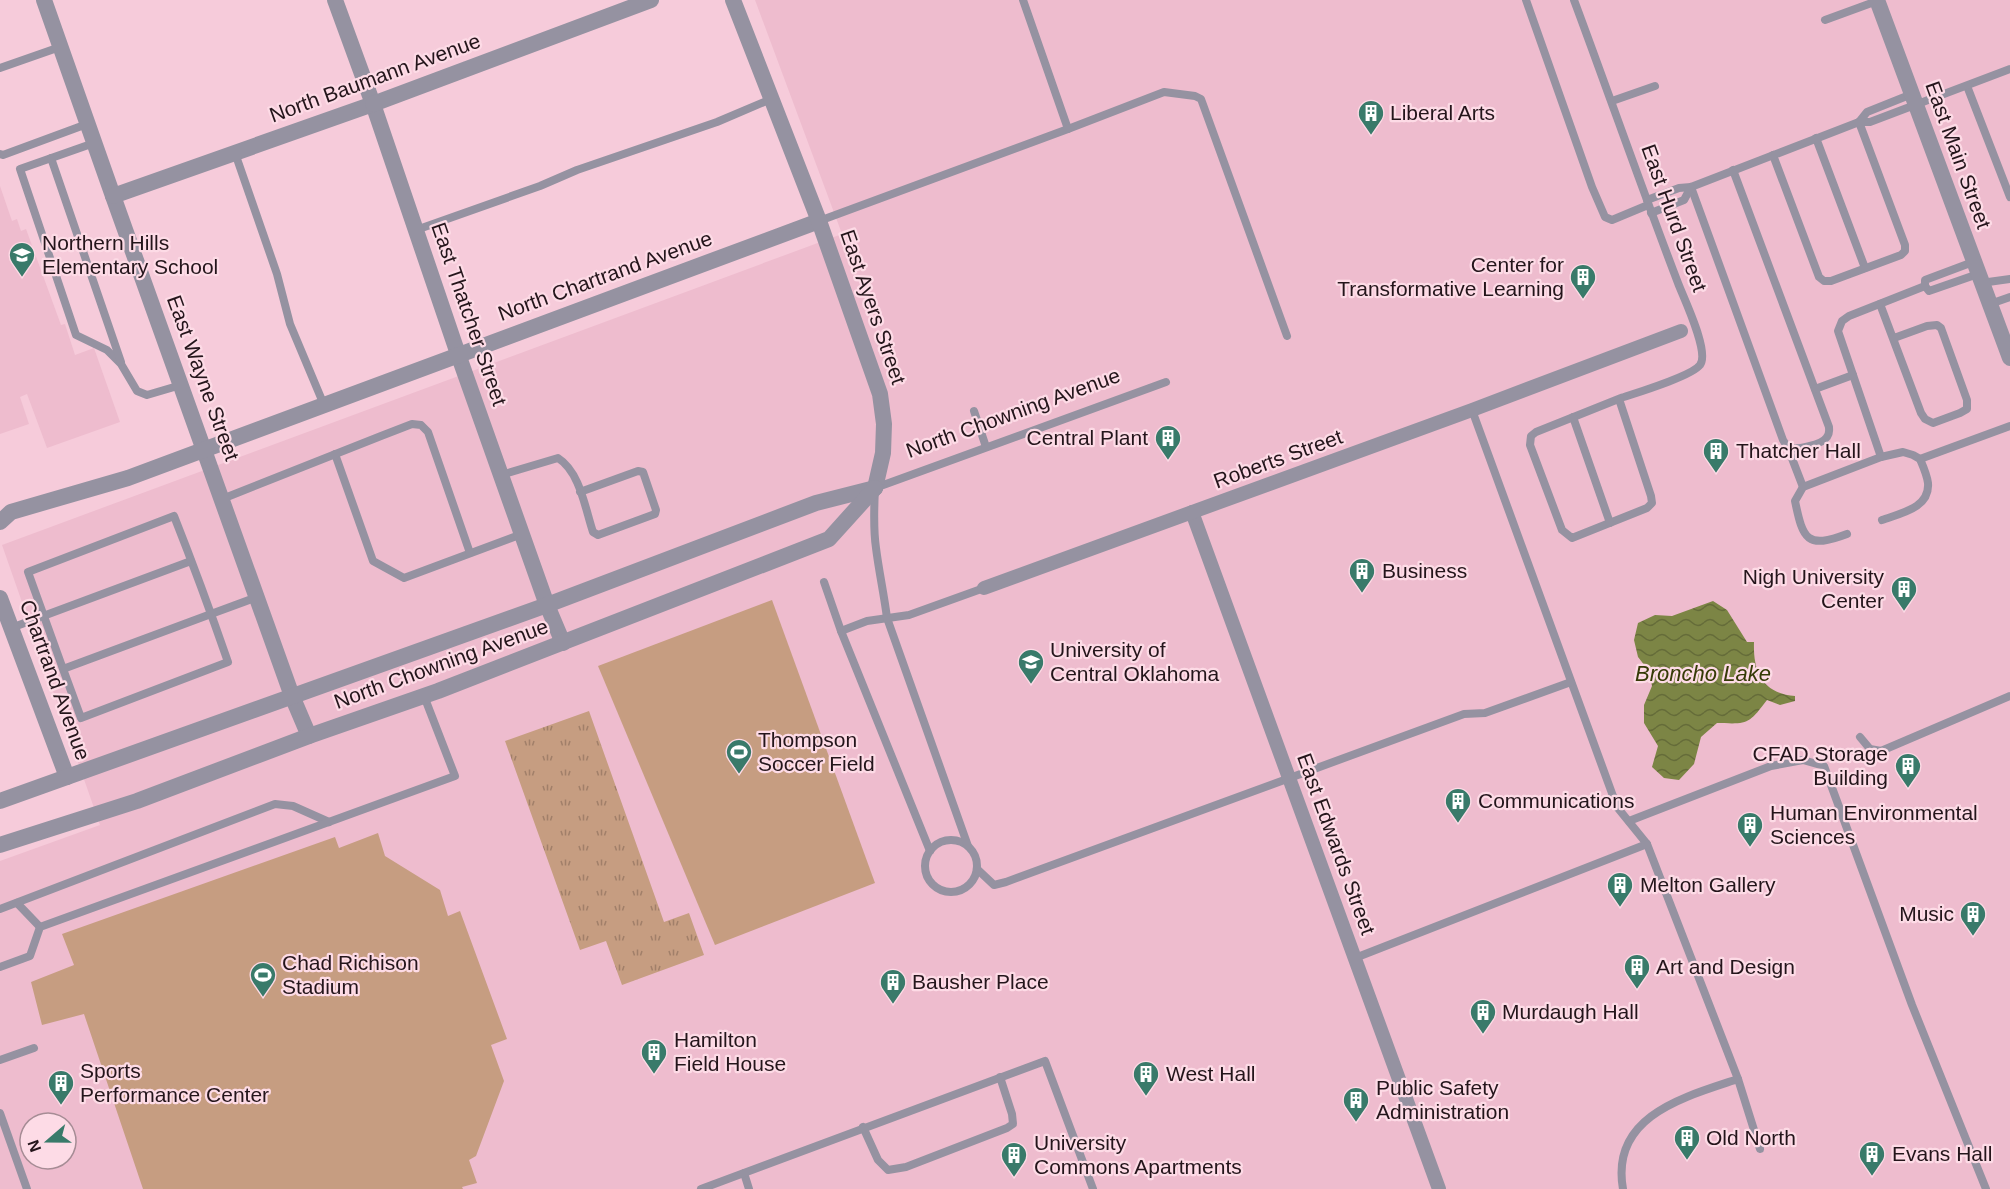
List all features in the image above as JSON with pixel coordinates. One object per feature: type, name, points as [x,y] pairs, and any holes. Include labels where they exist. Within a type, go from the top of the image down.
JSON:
[{"type":"street","name":"East Wayne Street","points":[[44,0],[292,696],[309,736]]},
{"type":"street","name":"East Thatcher Street","points":[[335,0],[547,605],[563,642]]},
{"type":"street","name":"North Baumann Avenue","points":[[113,196],[373,104],[651,0]]},
{"type":"street","name":"East Ayers Street","points":[[733,0],[819,221],[880,394],[884,424],[883,453],[875,488]]},
{"type":"street","name":"East Main Street","points":[[1877,0],[2010,358]]},
{"type":"street","name":"North Chartrand Avenue","points":[[205,450],[819,221]]},
{"type":"street","name":"Roberts Street","points":[[984,588],[1681,332]]},
{"type":"street","points":[[2,518],[11,512],[128,478],[205,450]]},
{"type":"street","name":"North Chowning Avenue","points":[[0,801],[547,605],[816,503],[875,488]]},
{"type":"street","name":"North Chowning Avenue","points":[[0,845],[137,801],[309,736],[424,696],[829,539],[875,488]]},
{"type":"street","name":"East Edwards Street","points":[[1192,513],[1439,1189]]},
{"type":"street","name":"Chartrand Avenue","points":[[0,597],[67,777]]},
{"type":"lane","points":[[1023,0],[1068,129]]},
{"type":"lane","points":[[1526,0],[1599,208],[1605,218],[1612,220],[1649,206],[1679,188],[1691,187],[1859,122],[1870,122],[1914,99],[1967,86],[2010,70]]},
{"type":"lane","name":"East Hurd Street","points":[[1575,0],[1703,350],[1700,367],[1619,399]]},
{"type":"lane","points":[[1824,20],[1877,0]]},
{"type":"lane","points":[[0,68],[60,47]]},
{"type":"lane","points":[[1612,101],[1655,86]]},
{"type":"lane","points":[[1967,86],[2010,197]]},
{"type":"lane","points":[[819,221],[1164,92],[1195,96],[1201,99],[1287,336]]},
{"type":"lane","points":[[416,230],[540,186],[594,164],[717,122],[771,99]]},
{"type":"lane","points":[[1773,154],[1819,277],[1824,281],[1831,281],[1900,255],[1905,251],[1905,245],[1859,122]]},
{"type":"lane","points":[[0,154],[87,124]]},
{"type":"lane","points":[[1816,138],[1865,268]]},
{"type":"lane","points":[[94,143],[20,170],[76,335],[107,350],[123,366]]},
{"type":"lane","points":[[235,153],[277,274],[291,324],[324,405]]},
{"type":"lane","points":[[51,158],[123,366],[137,391],[147,395],[182,386]]},
{"type":"lane","points":[[1733,170],[1829,427],[1829,434],[1825,440],[1797,450],[1788,448]]},
{"type":"lane","points":[[1649,206],[1684,200],[1691,187]]},
{"type":"lane","points":[[1691,187],[1783,440],[1803,487]]},
{"type":"lane","points":[[1977,273],[1929,291],[1925,286],[1925,280],[1977,273],[2010,279]]},
{"type":"lane","points":[[1881,457],[1838,330],[1842,321],[1849,316],[1925,286]]},
{"type":"lane","points":[[1989,304],[2010,297]]},
{"type":"lane","points":[[1880,304],[1925,419],[1933,423],[1967,409],[1967,400],[1941,328],[1937,325],[1927,326],[1894,338]]},
{"type":"lane","points":[[1815,389],[1853,375]]},
{"type":"lane","name":"North Chowning Avenue","points":[[875,488],[1166,382]]},
{"type":"lane","points":[[1619,399],[1652,503],[1647,508],[1572,538],[1562,530],[1530,445],[1531,436],[1619,399]]},
{"type":"lane","points":[[1472,410],[1617,807],[1647,844],[1737,1079],[1760,1149]]},
{"type":"lane","points":[[974,411],[987,447]]},
{"type":"lane","points":[[1573,417],[1610,523]]},
{"type":"lane","points":[[222,499],[412,424],[422,425],[428,432],[470,553]]},
{"type":"lane","points":[[1920,459],[2010,426]]},
{"type":"lane","points":[[1848,534],[1827,542],[1819,542],[1811,539],[1803,531],[1795,501],[1803,487],[1881,457],[1903,452],[1913,454],[1920,459],[1928,483],[1926,496],[1917,507],[1882,520]]},
{"type":"lane","points":[[335,454],[373,561],[404,578],[522,534]]},
{"type":"lane","points":[[501,475],[558,458],[567,464],[574,476],[593,532],[598,535],[655,514],[656,510],[643,472],[638,471],[580,492]]},
{"type":"lane","name":"East Ayers Street","points":[[875,488],[873,515],[876,548],[887,618],[968,846]]},
{"type":"lane","points":[[174,516],[191,561],[228,662],[81,718],[28,572],[174,516]]},
{"type":"lane","points":[[11,628],[191,561]]},
{"type":"lane","points":[[824,582],[841,631],[930,850]]},
{"type":"lane","name":"Roberts Street","points":[[841,631],[867,621],[909,615],[984,588]]},
{"type":"lane","points":[[63,669],[257,597]]},
{"type":"lane","points":[[977,869],[994,885],[1006,882],[1464,714],[1485,713],[1572,682]]},
{"type":"lane","points":[[40,927],[455,776],[424,696]]},
{"type":"lane","points":[[1860,737],[1870,749],[1881,751],[2010,696]]},
{"type":"lane","points":[[1629,821],[1771,766],[1803,760],[1824,766],[1912,1005],[1986,1189]]},
{"type":"lane","points":[[0,909],[274,804],[293,806],[329,822]]},
{"type":"lane","points":[[952,840],[968,846],[976,860],[977,869],[974,877],[963,889],[946,891],[931,883],[927,875],[926,858],[930,850],[944,841],[952,840]]},
{"type":"lane","points":[[1355,958],[1647,844]]},
{"type":"lane","points":[[17,903],[40,927]]},
{"type":"lane","points":[[0,968],[30,956],[40,927]]},
{"type":"lane","points":[[0,1060],[34,1048]]},
{"type":"lane","points":[[701,1189],[1045,1061],[1093,1189]]},
{"type":"lane","points":[[863,1127],[878,1160],[888,1170],[906,1167],[1013,1124],[1000,1077]]},
{"type":"lane","points":[[1623,1189],[1622,1165],[1629,1142],[1637,1129],[1654,1113],[1686,1096],[1737,1079]]},
{"type":"lane","points":[[0,1113],[27,1189]]},
{"type":"lane","points":[[744,1173],[749,1189]]},
{"type":"shaded area","name":"University of Central Oklahoma","points":[[755,0],[2010,0],[2010,1189],[0,1189],[0,861],[100,825],[2,545],[842,234]]},
{"type":"shaded area","name":"Northern Hills Elementary School","points":[[0,186],[12,221],[17,219],[21,231],[26,229],[61,325],[65,324],[75,355],[94,348],[120,422],[47,448],[27,394],[20,397],[29,424],[0,434]]},
{"type":"green space","name":"Thompson Soccer Field","points":[[772,600],[875,883],[715,945],[598,666]]},
{"type":"green space","points":[[589,711],[664,922],[689,913],[704,955],[622,985],[606,941],[580,950],[505,741]]},
{"type":"green space","name":"Chad Richison Stadium","points":[[378,833],[385,856],[440,890],[448,916],[460,911],[507,1039],[491,1045],[504,1081],[476,1156],[469,1160],[477,1183],[462,1187],[463,1189],[143,1189],[84,1014],[42,1025],[31,982],[74,965],[62,934],[335,837],[339,848]]},
{"type":"water","name":"Broncho Lake","points":[[1713,601],[1727,610],[1747,642],[1754,642],[1755,663],[1767,686],[1775,691],[1795,696],[1795,701],[1780,705],[1767,700],[1751,719],[1741,723],[1717,723],[1701,737],[1694,764],[1679,780],[1664,778],[1652,767],[1658,746],[1644,723],[1644,705],[1652,686],[1649,671],[1638,657],[1634,640],[1638,623],[1655,615],[1672,616]]},
{"type":"place","name":"Liberal Arts","points":[[1371,136]]},
{"type":"place","name":"Northern Hills Elementary School","points":[[22,278]]},
{"type":"place","name":"Center for Transformative Learning","points":[[1583,300]]},
{"type":"place","name":"Central Plant","points":[[1168,461]]},
{"type":"place","name":"Thatcher Hall","points":[[1716,474]]},
{"type":"place","name":"Business","points":[[1362,594]]},
{"type":"place","name":"Nigh University Center","points":[[1904,612]]},
{"type":"place","name":"University of Central Oklahoma","points":[[1031,685]]},
{"type":"place","name":"Thompson Soccer Field","points":[[739,775]]},
{"type":"place","name":"CFAD Storage Building","points":[[1908,789]]},
{"type":"place","name":"Communications","points":[[1458,824]]},
{"type":"place","name":"Human Environmental Sciences","points":[[1750,848]]},
{"type":"place","name":"Melton Gallery","points":[[1620,908]]},
{"type":"place","name":"Music","points":[[1973,937]]},
{"type":"place","name":"Art and Design","points":[[1637,990]]},
{"type":"place","name":"Chad Richison Stadium","points":[[263,998]]},
{"type":"place","name":"Bausher Place","points":[[893,1005]]},
{"type":"place","name":"Murdaugh Hall","points":[[1483,1035]]},
{"type":"place","name":"Hamilton Field House","points":[[654,1075]]},
{"type":"place","name":"West Hall","points":[[1146,1097]]},
{"type":"place","name":"Sports Performance Center","points":[[61,1106]]},
{"type":"place","name":"Public Safety Administration","points":[[1356,1123]]},
{"type":"place","name":"Old North","points":[[1687,1161]]},
{"type":"place","name":"Evans Hall","points":[[1872,1177]]},
{"type":"place","name":"University Commons Apartments","points":[[1014,1178]]}]
